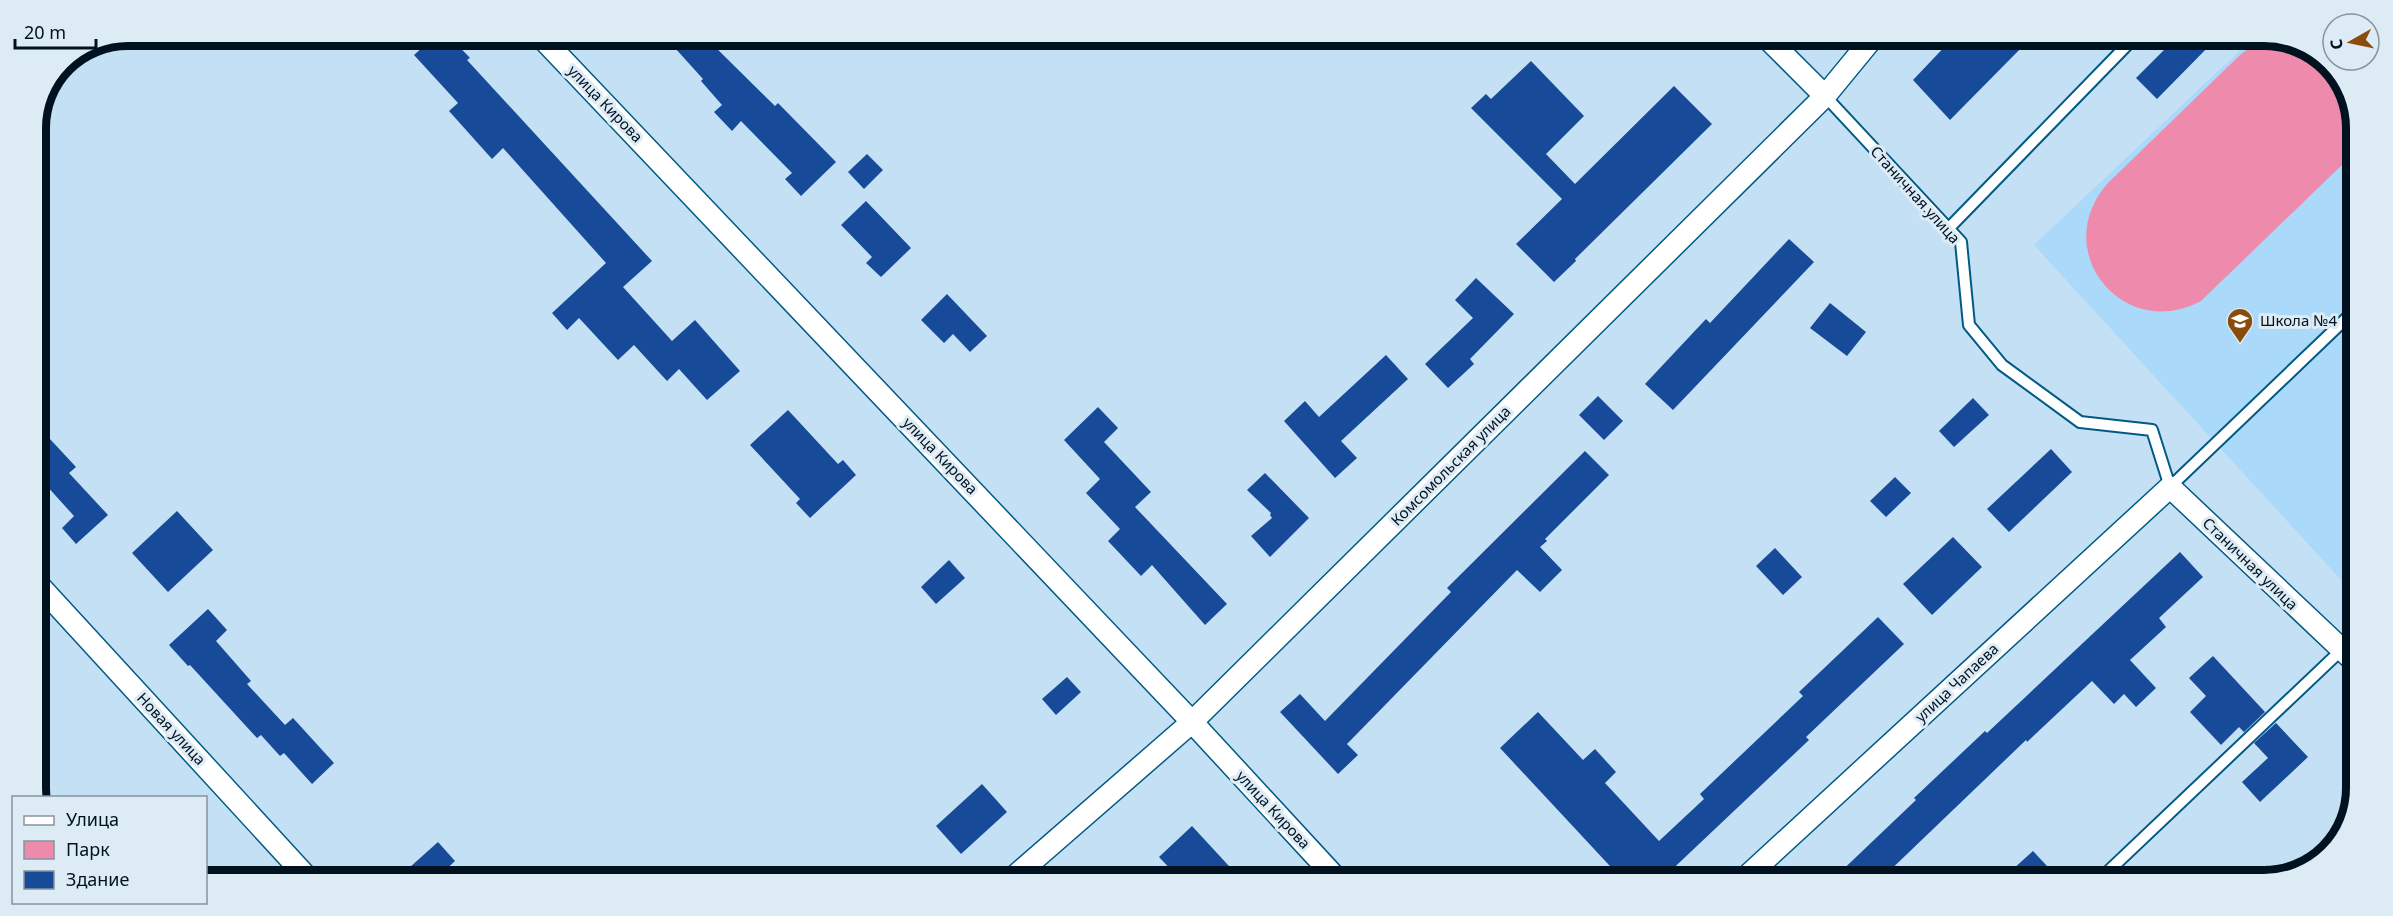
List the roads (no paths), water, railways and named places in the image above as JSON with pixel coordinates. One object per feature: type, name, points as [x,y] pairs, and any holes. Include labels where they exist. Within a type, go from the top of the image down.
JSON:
[{"type":"street","name":"улица Кирова","points":[[551,47],[1192,722],[1329,870]]},
{"type":"street","name":"Станичная улица","points":[[1776,47],[1825,96]]},
{"type":"street","name":"Комсомольская улица","points":[[1022,870],[1192,722],[1825,96],[1865,47]]},
{"type":"street","name":"Станичная улица","points":[[2170,487],[2346,647]]},
{"type":"street","name":"улица Чапаева","points":[[1754,870],[2170,487]]},
{"type":"street","name":"Новая улица","points":[[47,594],[300,870]]},
{"type":"lane","points":[[1948,229],[2125,47]]},
{"type":"lane","name":"Станичная улица","points":[[1825,96],[1960,242],[1969,325],[2002,365],[2080,422],[2152,430],[2170,487]]},
{"type":"lane","points":[[2170,487],[2346,319]]},
{"type":"lane","points":[[2109,870],[2346,653]]},
{"type":"place","name":"Школа №4","points":[[2240,344]]}]
